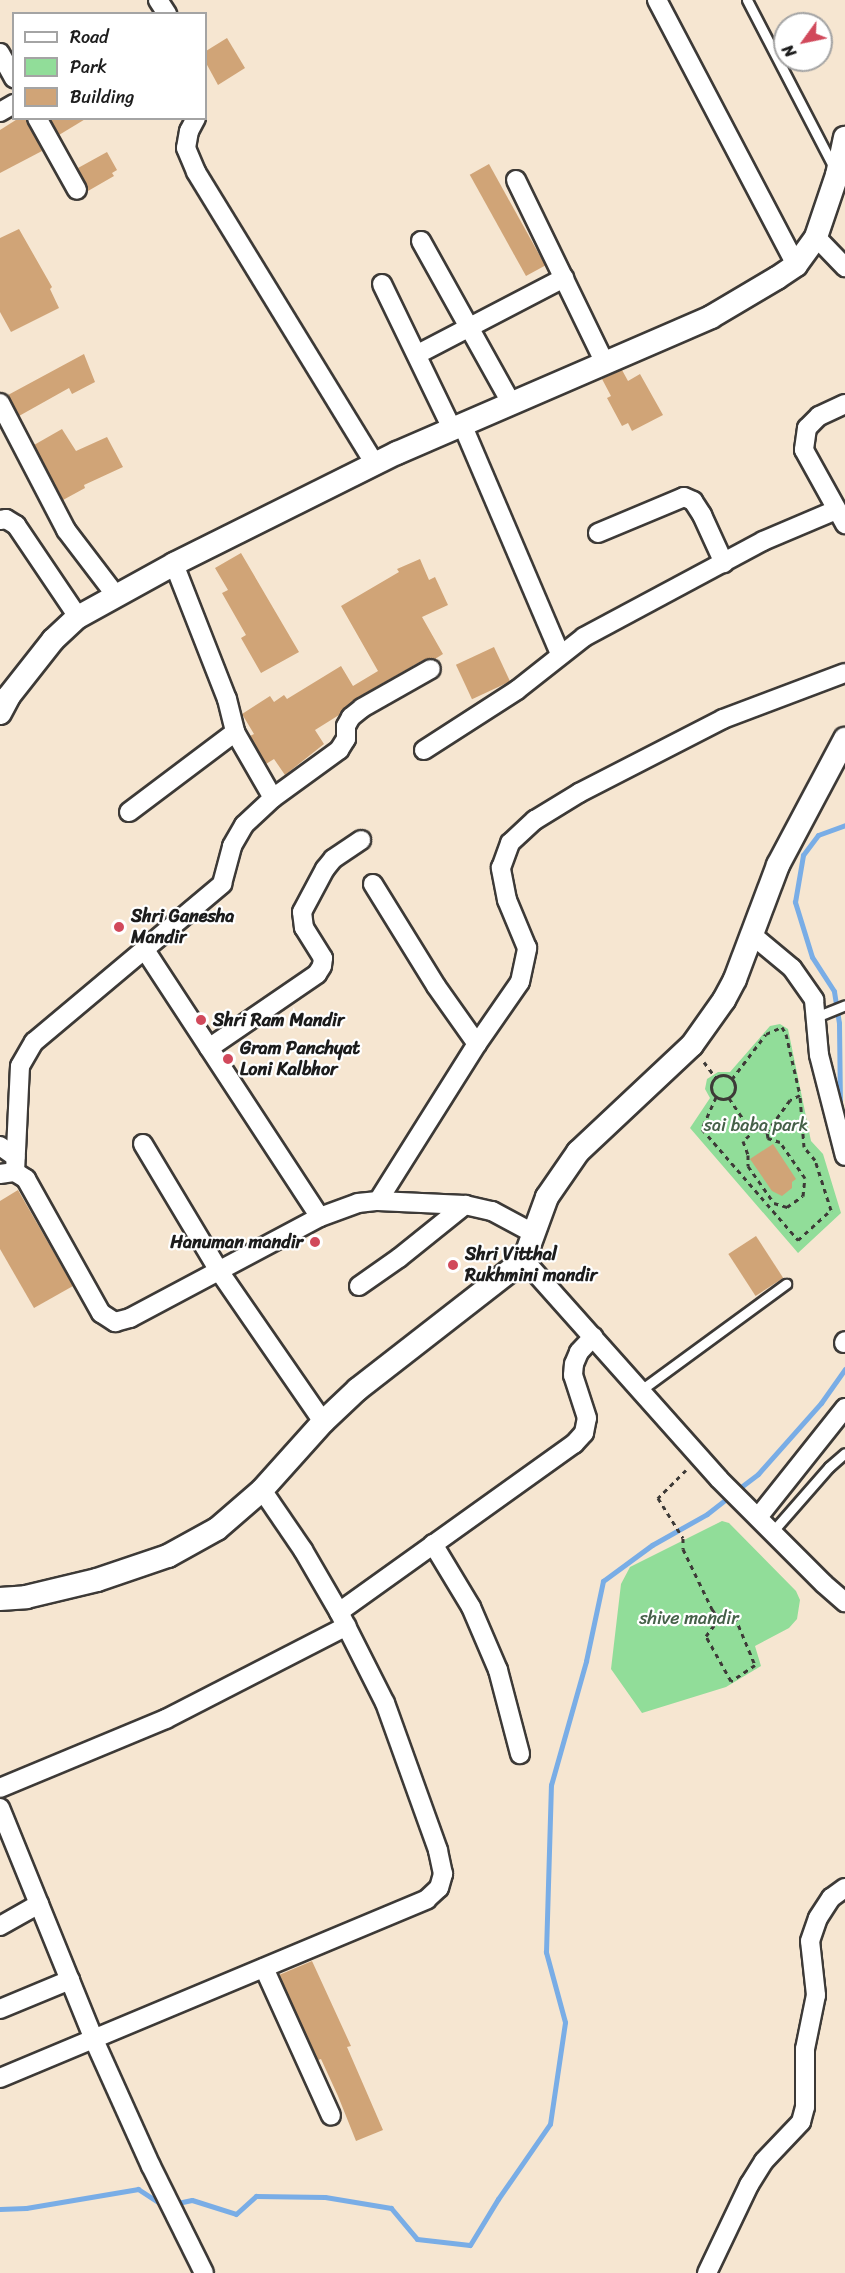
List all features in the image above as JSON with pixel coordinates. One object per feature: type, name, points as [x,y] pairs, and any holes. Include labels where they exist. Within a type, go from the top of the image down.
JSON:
[{"type":"street","points":[[657,0],[796,265]]},
{"type":"street","points":[[0,53],[12,74]]},
{"type":"street","points":[[38,120],[77,190]]},
{"type":"street","points":[[195,120],[189,131],[186,148],[196,172],[375,464]]},
{"type":"street","points":[[0,713],[9,696],[53,640],[78,617],[174,564],[375,464],[711,317],[796,265],[816,237],[837,175],[845,138]]},
{"type":"street","points":[[516,180],[605,363]]},
{"type":"street","points":[[816,237],[845,267]]},
{"type":"street","points":[[421,241],[512,403]]},
{"type":"street","points":[[418,354],[564,278]]},
{"type":"street","points":[[382,284],[457,427],[560,654]]},
{"type":"street","points":[[0,403],[66,530],[117,597]]},
{"type":"street","points":[[424,750],[517,690],[584,637],[763,542],[841,517],[804,450],[807,428],[819,416],[845,404]]},
{"type":"street","points":[[598,533],[684,497],[693,501],[702,515],[724,563]]},
{"type":"street","points":[[0,520],[6,519],[16,525],[78,617]]},
{"type":"street","points":[[174,564],[227,699],[235,732],[273,798]]},
{"type":"street","points":[[10,1168],[20,1066],[26,1054],[47,1030],[222,884],[232,846],[243,825],[273,798],[339,750],[346,739],[346,726],[351,717],[362,708],[431,669]]},
{"type":"street","points":[[378,1201],[477,1044],[520,982],[526,963],[527,948],[502,883],[501,868],[510,843],[535,820],[579,793],[713,724],[845,673]]},
{"type":"street","points":[[129,812],[235,732]]},
{"type":"street","points":[[0,1599],[26,1597],[97,1580],[168,1556],[217,1529],[262,1490],[323,1422],[358,1389],[524,1260],[547,1197],[578,1152],[671,1066],[708,1025],[735,979],[778,865],[845,739]]},
{"type":"street","points":[[209,1048],[317,974],[322,966],[323,958],[304,927],[302,912],[324,869],[333,859],[361,840]]},
{"type":"street","points":[[373,884],[435,986],[477,1044]]},
{"type":"street","points":[[752,934],[792,968],[814,1000],[820,1015],[819,1054],[845,1156]]},
{"type":"street","points":[[144,950],[320,1217]]},
{"type":"street","points":[[144,1144],[219,1271],[323,1422]]},
{"type":"street","points":[[0,1146],[10,1168],[26,1179],[101,1313],[115,1322],[130,1318],[320,1217],[358,1203],[378,1201],[465,1205],[492,1211],[533,1233]]},
{"type":"street","points":[[359,1286],[399,1258],[465,1205]]},
{"type":"street","points":[[524,1260],[719,1479],[845,1602]]},
{"type":"street","points":[[0,1788],[166,1719],[343,1619],[433,1545],[574,1444],[584,1433],[588,1418],[573,1375],[574,1364],[579,1352],[593,1337]]},
{"type":"street","points":[[759,1516],[845,1408]]},
{"type":"street","points":[[0,2078],[427,1899],[439,1887],[443,1874],[438,1850],[385,1703],[343,1619],[303,1550],[262,1490]]},
{"type":"street","points":[[433,1545],[471,1607],[498,1670],[520,1754]]},
{"type":"street","points":[[0,1812],[94,2040],[151,2166],[204,2273]]},
{"type":"street","points":[[707,2273],[749,2185],[764,2161],[801,2122],[806,2107],[805,2049],[816,1995],[810,1941],[818,1918],[831,1898],[845,1888]]},
{"type":"street","points":[[0,1926],[39,1904]]},
{"type":"street","points":[[264,1968],[331,2116]]},
{"type":"street","points":[[0,2009],[70,1980]]},
{"type":"lane","points":[[747,0],[837,175]]},
{"type":"lane","points":[[820,1015],[845,1005]]},
{"type":"lane","points":[[641,1390],[786,1284]]},
{"type":"lane","points":[[773,1531],[828,1467],[845,1453]]},
{"type":"path","points":[[716,1097],[702,1129],[798,1240],[831,1210],[815,1160],[804,1147],[800,1095],[782,1027],[766,1034],[732,1079]]},
{"type":"path","points":[[716,1097],[711,1088],[714,1079],[723,1075],[732,1079],[735,1087],[729,1098]]},
{"type":"path","points":[[767,1132],[756,1129],[751,1131],[743,1141],[748,1155],[748,1166],[774,1203],[787,1207],[803,1196],[805,1178],[780,1142],[768,1138],[767,1132],[790,1100],[800,1095]]},
{"type":"path","points":[[716,1097],[729,1098]]},
{"type":"path","points":[[729,1098],[751,1131]]},
{"type":"path","points":[[699,1456],[658,1498],[683,1538],[683,1549],[699,1586],[719,1619]]},
{"type":"path","points":[[735,1617],[755,1665],[731,1681],[706,1636],[719,1619],[735,1617]]},
{"type":"green space","name":"sai baba park","points":[[780,1024],[788,1029],[811,1141],[823,1154],[841,1213],[798,1253],[690,1128],[710,1098],[705,1089],[707,1079],[718,1072],[730,1072],[770,1026]]},
{"type":"green space","name":"shive mandir","points":[[722,1521],[729,1523],[796,1591],[800,1600],[797,1619],[789,1628],[755,1646],[761,1666],[726,1687],[642,1713],[611,1669],[621,1584],[630,1567]]},
{"type":"building","points":[[227,38],[245,68],[218,85],[207,65],[207,50]]},
{"type":"building","points":[[16,120],[27,120],[42,151],[0,173],[0,130]]},
{"type":"building","points":[[51,120],[84,120],[59,135]]},
{"type":"building","points":[[107,152],[117,170],[112,173],[114,176],[88,191],[78,168]]},
{"type":"building","points":[[489,164],[545,265],[526,276],[470,175]]},
{"type":"building","points":[[19,229],[52,287],[50,289],[59,308],[11,332],[0,312],[0,238]]},
{"type":"building","points":[[84,354],[95,382],[72,394],[69,388],[19,416],[8,395]]},
{"type":"building","points":[[622,370],[628,381],[640,374],[663,415],[632,431],[628,423],[622,426],[607,398],[611,396],[602,379]]},
{"type":"building","points":[[62,429],[76,451],[107,437],[123,467],[84,485],[85,488],[63,500],[34,445]]},
{"type":"building","points":[[241,553],[299,652],[261,673],[241,638],[246,635],[222,593],[228,590],[215,568]]},
{"type":"building","points":[[420,559],[429,580],[435,577],[448,605],[422,617],[443,654],[435,659],[425,659],[355,699],[339,715],[315,730],[324,744],[285,775],[274,759],[266,764],[250,736],[254,734],[242,714],[270,696],[274,702],[284,695],[287,699],[341,666],[353,686],[378,671],[341,606],[399,572],[397,569]]},
{"type":"building","points":[[494,647],[510,681],[472,699],[456,665]]},
{"type":"building","points":[[773,1144],[796,1179],[792,1182],[792,1188],[782,1196],[772,1191],[750,1159]]},
{"type":"building","points":[[18,1190],[73,1286],[34,1308],[0,1249],[0,1201]]},
{"type":"building","points":[[756,1236],[783,1278],[756,1296],[728,1254]]},
{"type":"building","points":[[312,1961],[351,2046],[347,2047],[383,2130],[356,2141],[321,2059],[318,2060],[279,1975]]},
{"type":"waterway","points":[[840,1106],[839,1023],[834,991],[812,957],[795,902],[803,855],[818,835],[845,825]]},
{"type":"waterway","points":[[737,1490],[758,1474],[821,1403],[845,1369]]},
{"type":"waterway","points":[[173,2204],[192,2200],[236,2214],[256,2196],[325,2197],[391,2208],[417,2239],[470,2245],[498,2199],[550,2124],[565,2022],[546,1952],[551,1785],[586,1661],[603,1581],[652,1545],[707,1514],[730,1496]]},
{"type":"waterway","points":[[0,2209],[26,2208],[138,2189],[164,2206]]},
{"type":"place","name":"Shri Ganesha Mandir","points":[[119,927]]},
{"type":"place","name":"Shri Ram Mandir","points":[[201,1020]]},
{"type":"place","name":"Gram Panchyat Loni Kalbhor","points":[[228,1059]]},
{"type":"place","name":"Hanuman mandir","points":[[315,1242]]},
{"type":"place","name":"Shri Vitthal Rukhmini mandir","points":[[453,1265]]}]
